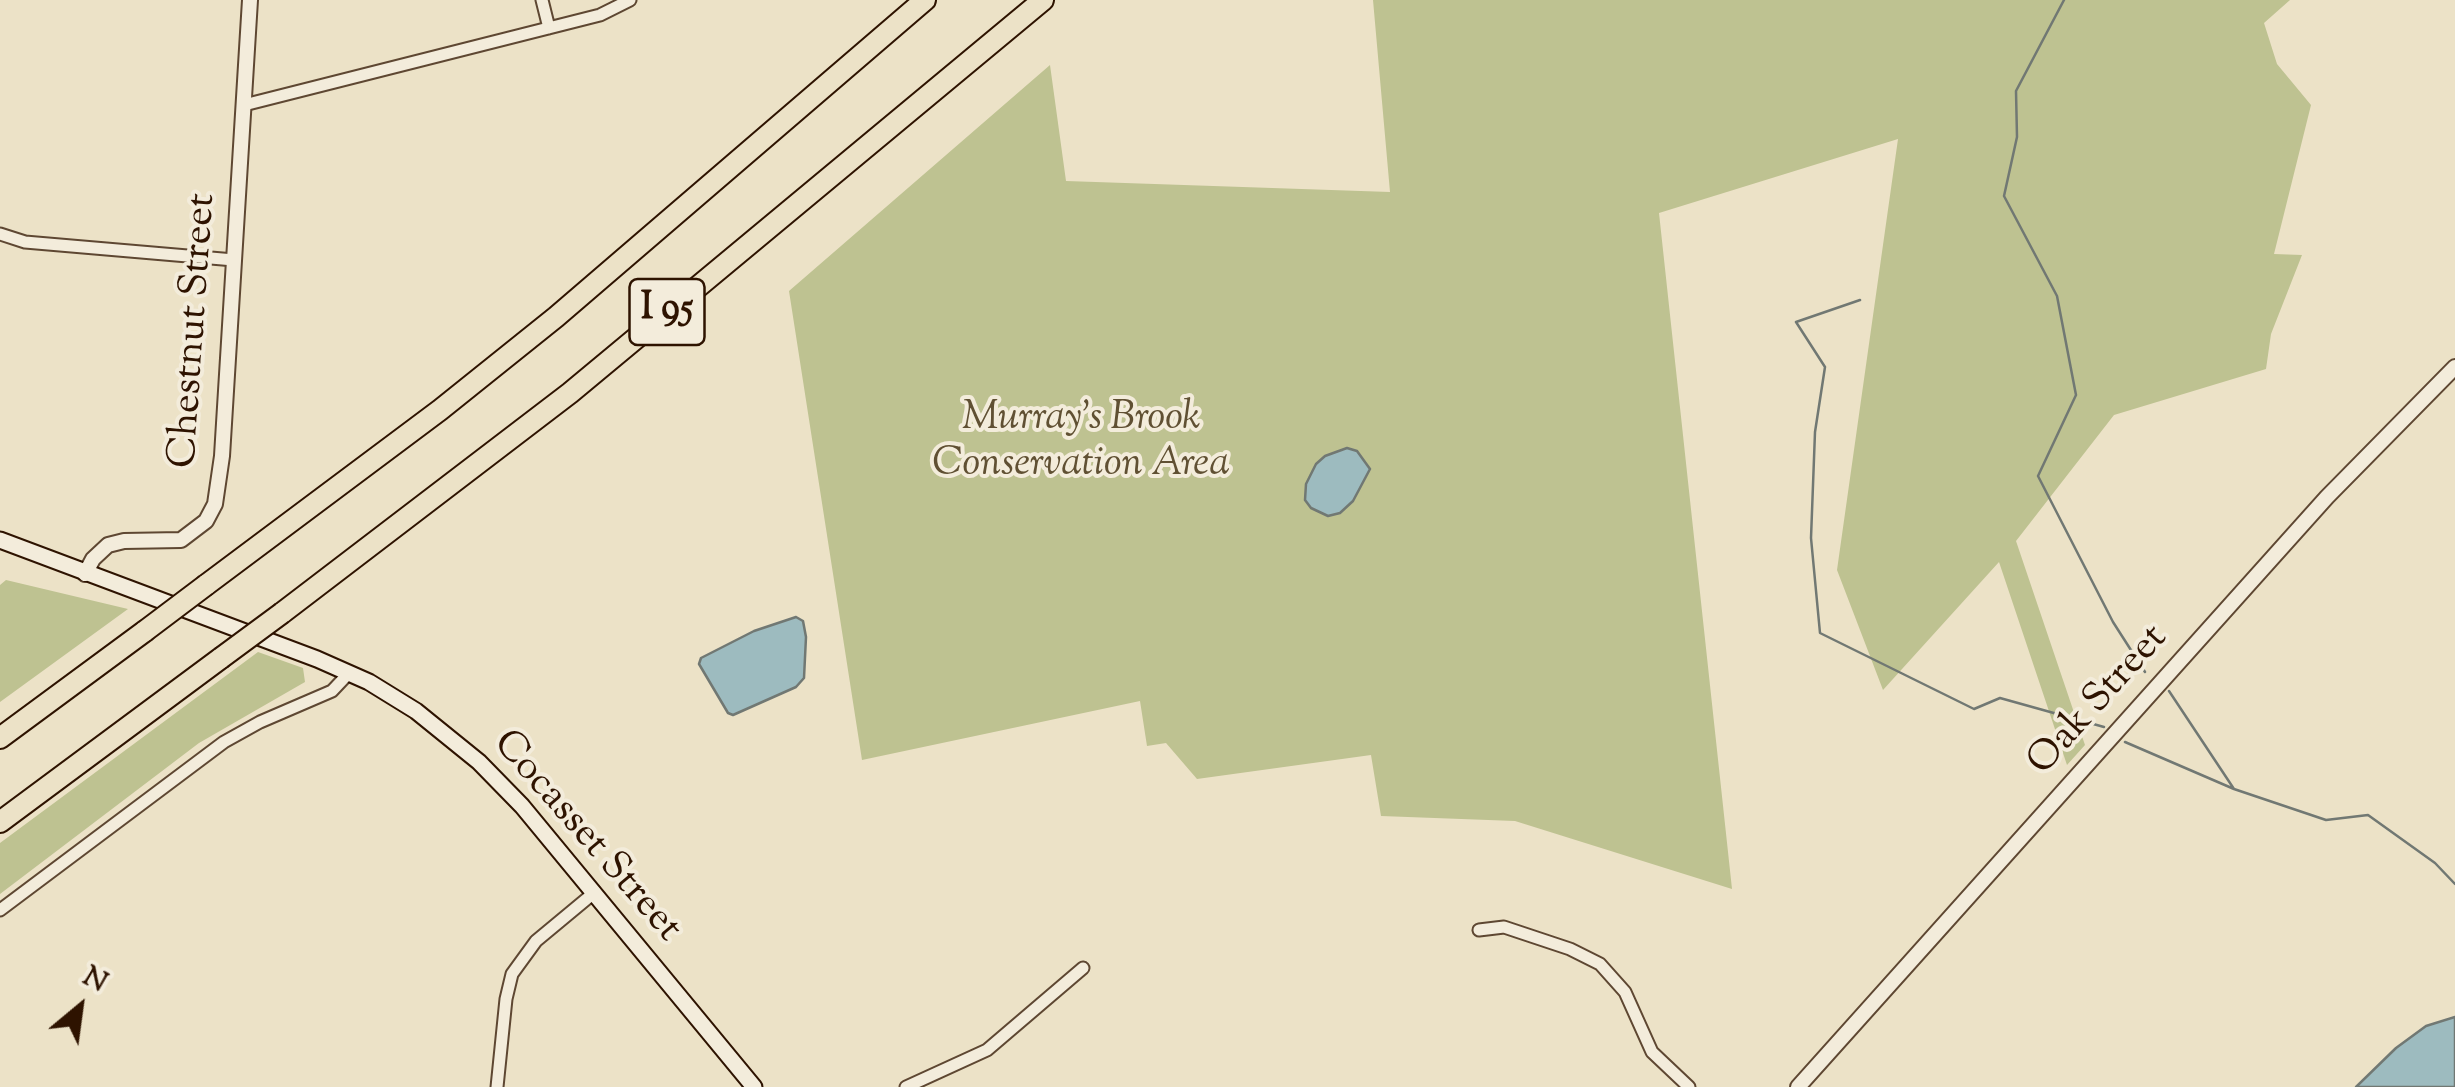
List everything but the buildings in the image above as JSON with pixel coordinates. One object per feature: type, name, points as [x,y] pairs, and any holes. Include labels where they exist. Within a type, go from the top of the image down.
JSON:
[{"type":"highway","name":"I 95","points":[[0,738],[440,410],[556,317],[925,0]]},
{"type":"highway","name":"I 95","points":[[0,822],[570,393],[1043,0]]},
{"type":"main road","name":"Cocasset Street","points":[[1,543],[349,673],[408,706],[479,762],[522,806],[754,1087]]},
{"type":"street","name":"Chestnut Street","points":[[85,574],[108,545],[181,540],[210,516],[218,494],[250,0]]},
{"type":"street","points":[[542,0],[549,28]]},
{"type":"street","points":[[244,105],[612,12],[630,0]]},
{"type":"street","points":[[0,234],[25,242],[234,260]]},
{"type":"street","name":"Oak Street","points":[[1798,1087],[2328,497],[2455,367]]},
{"type":"street","points":[[0,910],[224,742],[330,692],[349,673]]},
{"type":"street","points":[[497,1087],[512,974],[536,941],[596,892]]},
{"type":"street","points":[[1479,930],[1504,927],[1581,953],[1600,964],[1625,992],[1652,1052],[1689,1087]]},
{"type":"street","points":[[906,1087],[986,1050],[1083,968]]},
{"type":"green space","name":"Murray's Brook Conservation Area","points":[[1373,0],[2290,0],[2264,23],[2277,64],[2311,105],[2274,254],[2302,255],[2271,334],[2266,369],[2114,415],[2016,541],[2085,745],[2067,765],[1999,562],[1883,690],[1837,570],[1898,139],[1659,213],[1732,889],[1515,821],[1381,816],[1371,755],[1197,779],[1166,743],[1147,746],[1140,701],[862,760],[789,291],[1050,65],[1066,181],[1390,192]]},
{"type":"green space","points":[[6,580],[128,609],[0,702],[0,585]]},
{"type":"green space","points":[[258,652],[303,668],[305,682],[199,743],[0,894],[0,843]]},
{"type":"water","points":[[1347,448],[1357,451],[1370,469],[1353,501],[1340,513],[1328,516],[1311,508],[1305,500],[1306,484],[1325,456]]},
{"type":"water","points":[[796,617],[803,621],[806,637],[804,678],[796,687],[733,715],[728,713],[699,664],[701,658],[754,631]]},
{"type":"water","points":[[2455,1017],[2455,1087],[2356,1087],[2396,1048],[2426,1026]]},
{"type":"waterway","points":[[2064,0],[2016,91],[2017,137],[2004,196],[2057,296],[2076,395],[2038,476],[2113,622],[2145,672]]},
{"type":"waterway","points":[[1860,300],[1796,322],[1825,367],[1815,432],[1811,538],[1820,633],[1974,709],[2000,698],[2104,727]]},
{"type":"waterway","points":[[2169,691],[2234,789],[2326,820],[2368,815],[2435,863],[2455,884]]},
{"type":"waterway","points":[[2125,742],[2234,789]]}]
